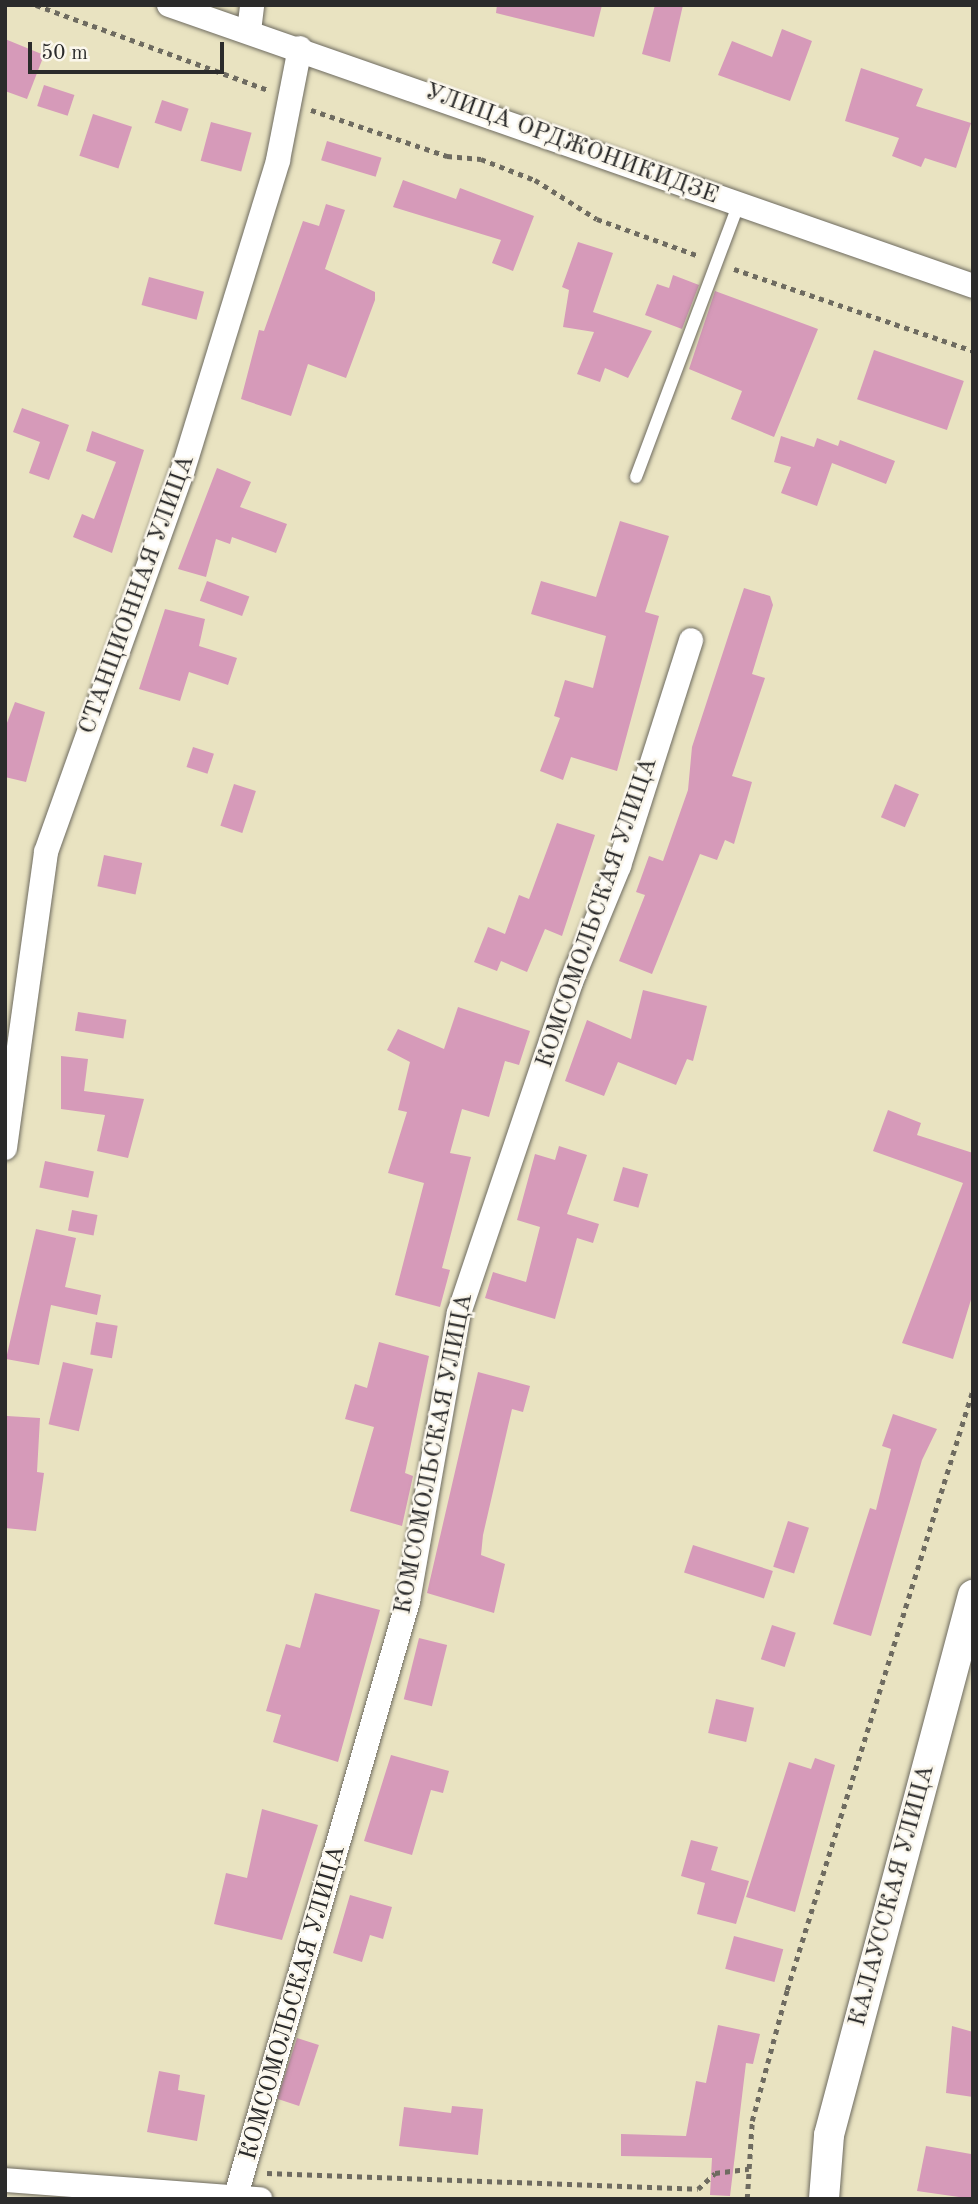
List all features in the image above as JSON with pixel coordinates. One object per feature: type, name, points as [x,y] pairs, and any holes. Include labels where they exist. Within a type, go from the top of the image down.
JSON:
[{"type":"street","name":"УЛИЦА ОРДЖОНИКИДЗЕ","points":[[169,5],[300,48],[738,206],[973,286]]},
{"type":"street","points":[[249,31],[252,5]]},
{"type":"street","name":"СТАНЦИОННАЯ УЛИЦА","points":[[5,1148],[46,852],[182,473],[278,160],[300,48]]},
{"type":"street","name":"КОМСОМОЛЬСКАЯ УЛИЦА","points":[[244,2198],[245,2172],[408,1601],[459,1313],[571,982],[619,866],[691,640]]},
{"type":"street","name":"КАЛАУССКАЯ УЛИЦА","points":[[824,2199],[829,2135],[973,1595]]},
{"type":"street","points":[[5,2180],[244,2198]]},
{"type":"lane","points":[[636,477],[738,206]]},
{"type":"path","points":[[36,5],[290,98],[331,120],[447,156],[481,159],[535,180],[597,219],[973,351]]},
{"type":"path","points":[[747,2199],[752,2121],[787,1990],[973,1388]]},
{"type":"path","points":[[245,2172],[698,2189],[715,2172],[749,2169]]},
{"type":"building","points":[[497,5],[602,5],[594,37],[496,13]]},
{"type":"building","points":[[655,5],[683,5],[670,62],[642,54]]},
{"type":"building","points":[[782,29],[812,41],[790,101],[718,75],[732,41],[772,57]]},
{"type":"building","points":[[5,39],[44,55],[27,99],[5,91]]},
{"type":"building","points":[[861,68],[923,89],[916,106],[971,123],[956,168],[925,158],[921,167],[892,156],[899,138],[845,121]]},
{"type":"building","points":[[44,85],[74,95],[68,116],[37,106]]},
{"type":"building","points":[[162,100],[189,109],[181,131],[155,123]]},
{"type":"building","points":[[93,114],[132,127],[118,169],[79,156]]},
{"type":"building","points":[[211,122],[252,133],[241,172],[201,161]]},
{"type":"building","points":[[327,141],[382,158],[376,177],[321,160]]},
{"type":"building","points":[[403,180],[456,199],[460,188],[534,216],[513,271],[492,263],[501,240],[393,207]]},
{"type":"building","points":[[326,204],[345,210],[325,269],[375,292],[375,300],[346,378],[308,364],[291,416],[241,399],[259,330],[264,331],[303,221],[319,226]]},
{"type":"building","points":[[578,242],[613,253],[593,312],[652,331],[628,378],[605,368],[600,382],[577,374],[594,332],[563,327],[569,290],[562,287]]},
{"type":"building","points":[[673,275],[699,285],[682,329],[645,315],[657,284],[669,288]]},
{"type":"building","points":[[149,277],[204,292],[197,320],[141,305]]},
{"type":"building","points":[[715,291],[818,329],[774,437],[731,419],[742,391],[689,369]]},
{"type":"building","points":[[874,350],[964,381],[947,430],[857,399]]},
{"type":"building","points":[[22,408],[69,425],[49,480],[29,473],[40,442],[13,432]]},
{"type":"building","points":[[92,431],[144,450],[112,553],[73,537],[82,514],[94,519],[116,462],[86,451]]},
{"type":"building","points":[[781,436],[814,447],[817,438],[838,446],[840,440],[895,461],[886,484],[832,463],[817,506],[781,493],[791,467],[774,462]]},
{"type":"building","points":[[217,468],[251,482],[240,507],[287,524],[276,553],[232,537],[230,544],[216,539],[206,577],[178,569]]},
{"type":"building","points":[[620,521],[669,536],[645,612],[659,616],[617,771],[571,757],[563,780],[540,771],[560,718],[554,716],[565,680],[593,688],[606,636],[531,614],[541,581],[596,597]]},
{"type":"building","points":[[207,581],[249,596],[242,616],[200,601]]},
{"type":"building","points":[[744,588],[770,596],[773,605],[752,674],[765,678],[732,776],[752,782],[734,844],[725,840],[717,860],[700,854],[652,974],[619,961],[645,895],[636,892],[649,856],[663,861],[688,790],[692,747]]},
{"type":"building","points":[[165,609],[205,619],[199,646],[237,658],[228,685],[189,672],[180,701],[139,689]]},
{"type":"building","points":[[15,702],[45,712],[26,782],[5,777],[5,728]]},
{"type":"building","points":[[193,747],[214,754],[207,774],[187,767]]},
{"type":"building","points":[[234,784],[256,791],[242,833],[220,826]]},
{"type":"building","points":[[895,784],[919,794],[905,827],[881,817]]},
{"type":"building","points":[[557,823],[595,835],[562,936],[545,929],[527,972],[501,961],[497,971],[474,962],[488,927],[505,934],[519,895],[529,899]]},
{"type":"building","points":[[104,855],[142,863],[135,894],[97,886]]},
{"type":"building","points":[[643,990],[707,1006],[693,1061],[687,1059],[676,1085],[618,1062],[604,1096],[565,1081],[587,1020],[631,1039]]},
{"type":"building","points":[[458,1007],[530,1031],[519,1065],[505,1061],[489,1117],[462,1109],[450,1153],[471,1157],[442,1268],[450,1270],[440,1307],[395,1295],[424,1183],[388,1173],[407,1112],[398,1110],[410,1062],[387,1050],[398,1029],[444,1049]]},
{"type":"building","points":[[78,1012],[126,1020],[123,1038],[75,1031]]},
{"type":"building","points":[[61,1056],[88,1059],[84,1091],[144,1099],[128,1158],[97,1151],[105,1115],[61,1109]]},
{"type":"building","points":[[888,1110],[921,1123],[917,1135],[973,1153],[973,1293],[953,1359],[902,1343],[963,1183],[873,1151]]},
{"type":"building","points":[[559,1146],[587,1155],[567,1214],[599,1224],[593,1243],[577,1238],[555,1319],[485,1298],[493,1272],[526,1282],[540,1227],[517,1220],[535,1154],[555,1160]]},
{"type":"building","points":[[45,1161],[94,1171],[88,1198],[39,1187]]},
{"type":"building","points":[[623,1167],[648,1174],[638,1208],[613,1201]]},
{"type":"building","points":[[72,1210],[98,1215],[94,1236],[68,1231]]},
{"type":"building","points":[[36,1229],[76,1238],[65,1287],[101,1295],[97,1315],[51,1305],[39,1365],[6,1359]]},
{"type":"building","points":[[96,1322],[118,1326],[112,1358],[90,1354]]},
{"type":"building","points":[[379,1342],[429,1356],[405,1473],[413,1476],[402,1526],[350,1511],[374,1427],[345,1419],[355,1384],[367,1388]]},
{"type":"building","points":[[63,1362],[93,1369],[79,1431],[49,1424]]},
{"type":"building","points":[[478,1372],[530,1386],[523,1412],[512,1409],[483,1535],[481,1555],[505,1564],[494,1613],[427,1593]]},
{"type":"building","points":[[893,1414],[937,1429],[922,1460],[871,1636],[833,1624],[870,1508],[876,1510],[891,1449],[882,1446]]},
{"type":"building","points":[[7,1416],[40,1418],[37,1472],[44,1473],[36,1531],[5,1528]]},
{"type":"building","points":[[788,1521],[809,1528],[794,1573],[773,1567]]},
{"type":"building","points":[[693,1545],[773,1571],[764,1599],[684,1573]]},
{"type":"building","points":[[315,1593],[380,1610],[338,1762],[273,1742],[281,1715],[266,1711],[286,1644],[300,1648]]},
{"type":"building","points":[[772,1625],[796,1633],[785,1667],[761,1659]]},
{"type":"building","points":[[419,1638],[447,1645],[432,1706],[404,1699]]},
{"type":"building","points":[[716,1699],[754,1708],[746,1742],[708,1733]]},
{"type":"building","points":[[391,1755],[449,1771],[443,1793],[431,1790],[412,1855],[364,1841]]},
{"type":"building","points":[[815,1758],[835,1765],[795,1912],[746,1897],[789,1762],[811,1769]]},
{"type":"building","points":[[262,1809],[318,1825],[282,1940],[214,1924],[226,1873],[247,1878]]},
{"type":"building","points":[[691,1840],[718,1847],[711,1870],[749,1881],[736,1924],[697,1914],[705,1883],[681,1876]]},
{"type":"building","points":[[350,1895],[392,1907],[383,1939],[370,1935],[362,1962],[333,1953]]},
{"type":"building","points":[[734,1936],[783,1949],[774,1982],[725,1969]]},
{"type":"building","points":[[718,2025],[760,2034],[753,2064],[746,2063],[730,2196],[710,2195],[712,2158],[621,2156],[621,2134],[686,2136],[696,2081],[706,2083]]},
{"type":"building","points":[[952,2026],[973,2032],[973,2097],[946,2093]]},
{"type":"building","points":[[297,2038],[319,2045],[299,2106],[277,2099]]},
{"type":"building","points":[[159,2071],[180,2075],[178,2090],[205,2095],[197,2141],[147,2132]]},
{"type":"building","points":[[452,2106],[483,2109],[478,2155],[399,2146],[404,2107],[451,2113]]},
{"type":"building","points":[[926,2146],[971,2154],[973,2199],[917,2191]]}]
